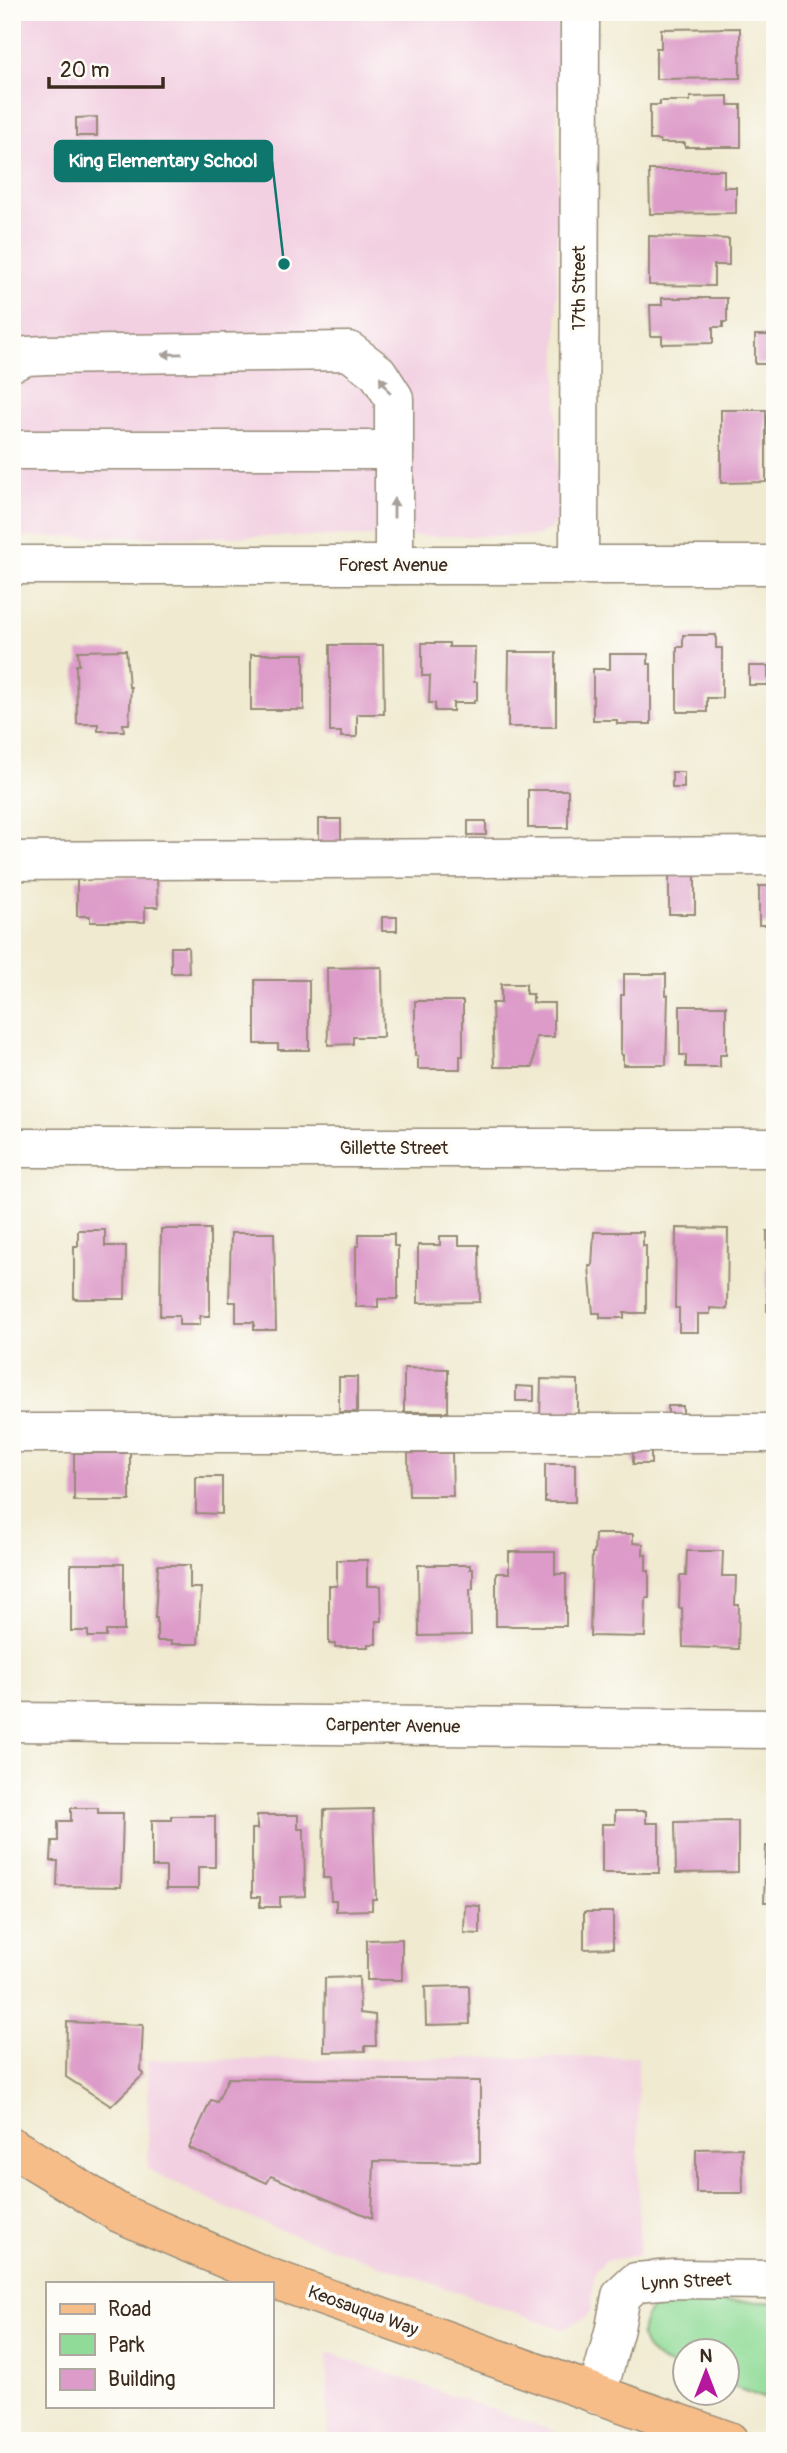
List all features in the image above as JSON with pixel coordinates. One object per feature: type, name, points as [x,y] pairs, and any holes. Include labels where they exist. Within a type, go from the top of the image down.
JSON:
[{"type":"main road","name":"Keosauqua Way","points":[[12,2147],[120,2213],[265,2276],[729,2441]]},
{"type":"street","name":"17th Street","points":[[579,565],[580,12]]},
{"type":"street","points":[[12,362],[27,356],[349,351],[378,373],[394,398],[394,565]]},
{"type":"street","points":[[12,450],[394,450]]},
{"type":"street","name":"Forest Avenue","points":[[12,565],[775,565]]},
{"type":"street","points":[[12,862],[775,856]]},
{"type":"street","name":"Gillette Street","points":[[12,1148],[775,1148]]},
{"type":"street","points":[[12,1433],[775,1433]]},
{"type":"street","name":"Carpenter Avenue","points":[[12,1722],[775,1729]]},
{"type":"street","name":"Lynn Street","points":[[597,2395],[621,2295],[636,2281],[775,2280]]},
{"type":"shaded area","points":[[12,12],[557,12],[557,516],[550,530],[535,536],[12,537]]},
{"type":"shaded area","points":[[638,2057],[639,2255],[604,2261],[596,2271],[592,2288],[592,2309],[584,2319],[562,2329],[283,2231],[215,2203],[148,2169],[148,2060]]},
{"type":"shaded area","points":[[327,2352],[574,2438],[574,2441],[328,2441]]},
{"type":"green space","points":[[660,2301],[775,2302],[775,2402],[742,2390],[742,2338],[672,2338],[672,2365],[655,2357],[648,2351],[642,2336],[644,2321]]},
{"type":"building","points":[[740,28],[740,78],[656,79],[656,48],[661,48],[661,29]]},
{"type":"building","points":[[728,96],[728,105],[741,105],[741,147],[685,147],[685,143],[660,143],[660,140],[650,140],[650,105],[660,105],[660,101],[690,101],[690,97]]},
{"type":"building","points":[[97,117],[97,136],[76,136],[76,118]]},
{"type":"building","points":[[649,170],[724,170],[724,187],[736,187],[736,213],[650,214]]},
{"type":"building","points":[[649,236],[729,239],[729,265],[714,265],[714,286],[649,285]]},
{"type":"building","points":[[662,298],[727,298],[727,322],[723,322],[723,327],[713,327],[713,343],[662,344],[662,336],[651,336],[650,305],[662,305]]},
{"type":"building","points":[[755,335],[775,335],[775,364],[755,364]]},
{"type":"building","points":[[721,410],[766,410],[766,482],[721,483]]},
{"type":"building","points":[[683,635],[716,635],[716,648],[722,648],[722,698],[707,698],[707,712],[677,712],[677,647],[683,647]]},
{"type":"building","points":[[422,643],[475,647],[474,682],[477,682],[477,700],[474,700],[474,703],[453,703],[453,711],[435,711],[435,703],[429,703],[430,676],[422,676]]},
{"type":"building","points":[[330,645],[383,645],[384,714],[357,714],[357,737],[341,737],[341,732],[330,732]]},
{"type":"building","points":[[770,645],[775,645],[775,728],[770,728]]},
{"type":"building","points":[[126,650],[131,687],[129,724],[123,724],[124,731],[98,731],[98,724],[77,724],[78,651]]},
{"type":"building","points":[[509,652],[556,652],[556,727],[508,727]]},
{"type":"building","points":[[251,654],[304,654],[304,710],[251,710]]},
{"type":"building","points":[[610,654],[648,654],[648,664],[651,664],[651,724],[617,724],[617,720],[593,720],[593,669],[610,669]]},
{"type":"building","points":[[749,666],[768,666],[768,685],[749,685]]},
{"type":"building","points":[[672,772],[684,772],[684,788],[672,788]]},
{"type":"building","points":[[528,790],[568,790],[568,828],[528,828]]},
{"type":"building","points":[[319,819],[341,819],[341,847],[319,847]]},
{"type":"building","points":[[468,821],[486,821],[486,835],[468,835]]},
{"type":"building","points":[[669,872],[695,872],[695,914],[669,914]]},
{"type":"building","points":[[157,876],[158,907],[145,907],[145,922],[90,922],[90,916],[77,916],[77,879]]},
{"type":"building","points":[[759,886],[775,886],[775,925],[759,925]]},
{"type":"building","points":[[382,917],[397,917],[397,931],[382,931]]},
{"type":"building","points":[[171,947],[188,947],[189,973],[171,973]]},
{"type":"building","points":[[770,957],[775,957],[775,1045],[769,1045]]},
{"type":"building","points":[[382,967],[383,1037],[353,1037],[353,1044],[328,1045],[327,968]]},
{"type":"building","points":[[624,974],[666,974],[666,1065],[623,1065],[621,995],[624,995]]},
{"type":"building","points":[[255,980],[309,980],[309,1050],[278,1050],[278,1044],[255,1044]]},
{"type":"building","points":[[501,984],[526,984],[526,994],[533,994],[533,1003],[554,1003],[554,1037],[536,1037],[533,1067],[494,1067],[492,1003],[501,1003]]},
{"type":"building","points":[[415,1001],[463,1001],[463,1056],[460,1056],[460,1069],[418,1069],[418,1056],[415,1056]]},
{"type":"building","points":[[680,1006],[726,1006],[726,1055],[720,1055],[720,1067],[686,1067],[686,1055],[680,1055]]},
{"type":"building","points":[[676,1228],[728,1229],[727,1309],[710,1308],[710,1314],[698,1314],[698,1332],[679,1332],[679,1308],[675,1308]]},
{"type":"building","points":[[161,1229],[210,1229],[210,1316],[200,1316],[200,1325],[179,1325],[179,1316],[160,1316]]},
{"type":"building","points":[[78,1230],[105,1230],[105,1246],[126,1246],[125,1299],[74,1299],[74,1246],[78,1246]]},
{"type":"building","points":[[767,1231],[775,1231],[775,1311],[767,1311]]},
{"type":"building","points":[[594,1232],[643,1232],[643,1246],[646,1246],[646,1313],[624,1313],[624,1318],[600,1318],[600,1313],[593,1313],[589,1266],[592,1266]]},
{"type":"building","points":[[231,1233],[274,1233],[276,1330],[254,1330],[254,1322],[236,1322],[236,1302],[229,1302]]},
{"type":"building","points":[[359,1234],[394,1234],[394,1246],[398,1246],[398,1299],[378,1299],[378,1307],[356,1307],[356,1246],[359,1246]]},
{"type":"building","points":[[440,1236],[459,1236],[459,1245],[479,1245],[480,1302],[418,1303],[418,1245],[440,1245]]},
{"type":"building","points":[[404,1368],[448,1369],[448,1412],[404,1412]]},
{"type":"building","points":[[339,1377],[357,1377],[357,1412],[339,1412]]},
{"type":"building","points":[[541,1379],[578,1380],[578,1420],[540,1419]]},
{"type":"building","points":[[516,1386],[534,1387],[534,1401],[516,1401]]},
{"type":"building","points":[[668,1406],[683,1406],[683,1419],[668,1419]]},
{"type":"building","points":[[633,1450],[651,1450],[651,1464],[633,1464]]},
{"type":"building","points":[[74,1453],[130,1453],[130,1501],[74,1501]]},
{"type":"building","points":[[408,1453],[452,1453],[453,1496],[409,1496]]},
{"type":"building","points":[[545,1464],[575,1464],[575,1502],[545,1502]]},
{"type":"building","points":[[196,1477],[222,1477],[222,1514],[196,1513]]},
{"type":"building","points":[[595,1534],[633,1534],[633,1543],[643,1544],[646,1571],[649,1571],[645,1637],[590,1636]]},
{"type":"building","points":[[687,1551],[723,1551],[722,1576],[736,1576],[735,1605],[739,1605],[738,1649],[683,1647],[682,1608],[679,1608],[680,1576],[686,1576]]},
{"type":"building","points":[[509,1552],[555,1552],[555,1574],[566,1574],[566,1626],[496,1626],[496,1573],[509,1573]]},
{"type":"building","points":[[337,1560],[367,1560],[367,1586],[381,1586],[382,1621],[376,1621],[376,1644],[368,1644],[368,1647],[335,1647],[335,1644],[329,1644],[329,1586],[337,1586]]},
{"type":"building","points":[[71,1564],[124,1564],[124,1631],[106,1631],[106,1637],[88,1637],[88,1631],[71,1631]]},
{"type":"building","points":[[158,1565],[190,1565],[190,1588],[201,1588],[198,1644],[157,1641],[155,1618]]},
{"type":"building","points":[[418,1565],[470,1565],[470,1569],[473,1569],[473,1589],[470,1589],[471,1635],[419,1636]]},
{"type":"building","points":[[71,1808],[98,1808],[98,1813],[123,1813],[121,1887],[57,1886],[58,1861],[51,1861],[52,1841],[58,1841],[58,1821],[71,1821]]},
{"type":"building","points":[[373,1809],[376,1899],[372,1899],[372,1910],[336,1911],[336,1900],[331,1900],[330,1878],[323,1878],[324,1810]]},
{"type":"building","points":[[615,1811],[646,1811],[646,1823],[659,1823],[659,1873],[602,1873],[602,1824],[615,1824]]},
{"type":"building","points":[[257,1815],[298,1815],[298,1829],[304,1829],[305,1896],[280,1897],[280,1907],[260,1907],[260,1897],[252,1897],[252,1829],[257,1829]]},
{"type":"building","points":[[171,1816],[215,1816],[215,1867],[198,1867],[198,1889],[166,1889],[166,1867],[152,1867],[152,1820],[171,1820]]},
{"type":"building","points":[[738,1821],[738,1872],[676,1873],[675,1822]]},
{"type":"building","points":[[766,1846],[775,1847],[775,1902],[764,1902]]},
{"type":"building","points":[[465,1905],[480,1906],[480,1934],[464,1933]]},
{"type":"building","points":[[584,1912],[613,1912],[613,1948],[584,1949]]},
{"type":"building","points":[[402,1939],[402,1980],[367,1980],[367,1940]]},
{"type":"building","points":[[359,1977],[360,2013],[375,2015],[376,2046],[365,2046],[365,2051],[324,2052],[325,1978]]},
{"type":"building","points":[[469,1986],[470,2024],[426,2025],[425,1987]]},
{"type":"building","points":[[67,2022],[143,2025],[141,2071],[144,2074],[111,2106],[66,2077]]},
{"type":"building","points":[[228,2078],[480,2081],[480,2163],[374,2161],[372,2218],[271,2176],[267,2183],[189,2148],[211,2100],[217,2102]]},
{"type":"building","points":[[742,2148],[743,2193],[696,2193],[696,2149]]},
{"type":"place","name":"King Elementary School","points":[[284,264]]}]
